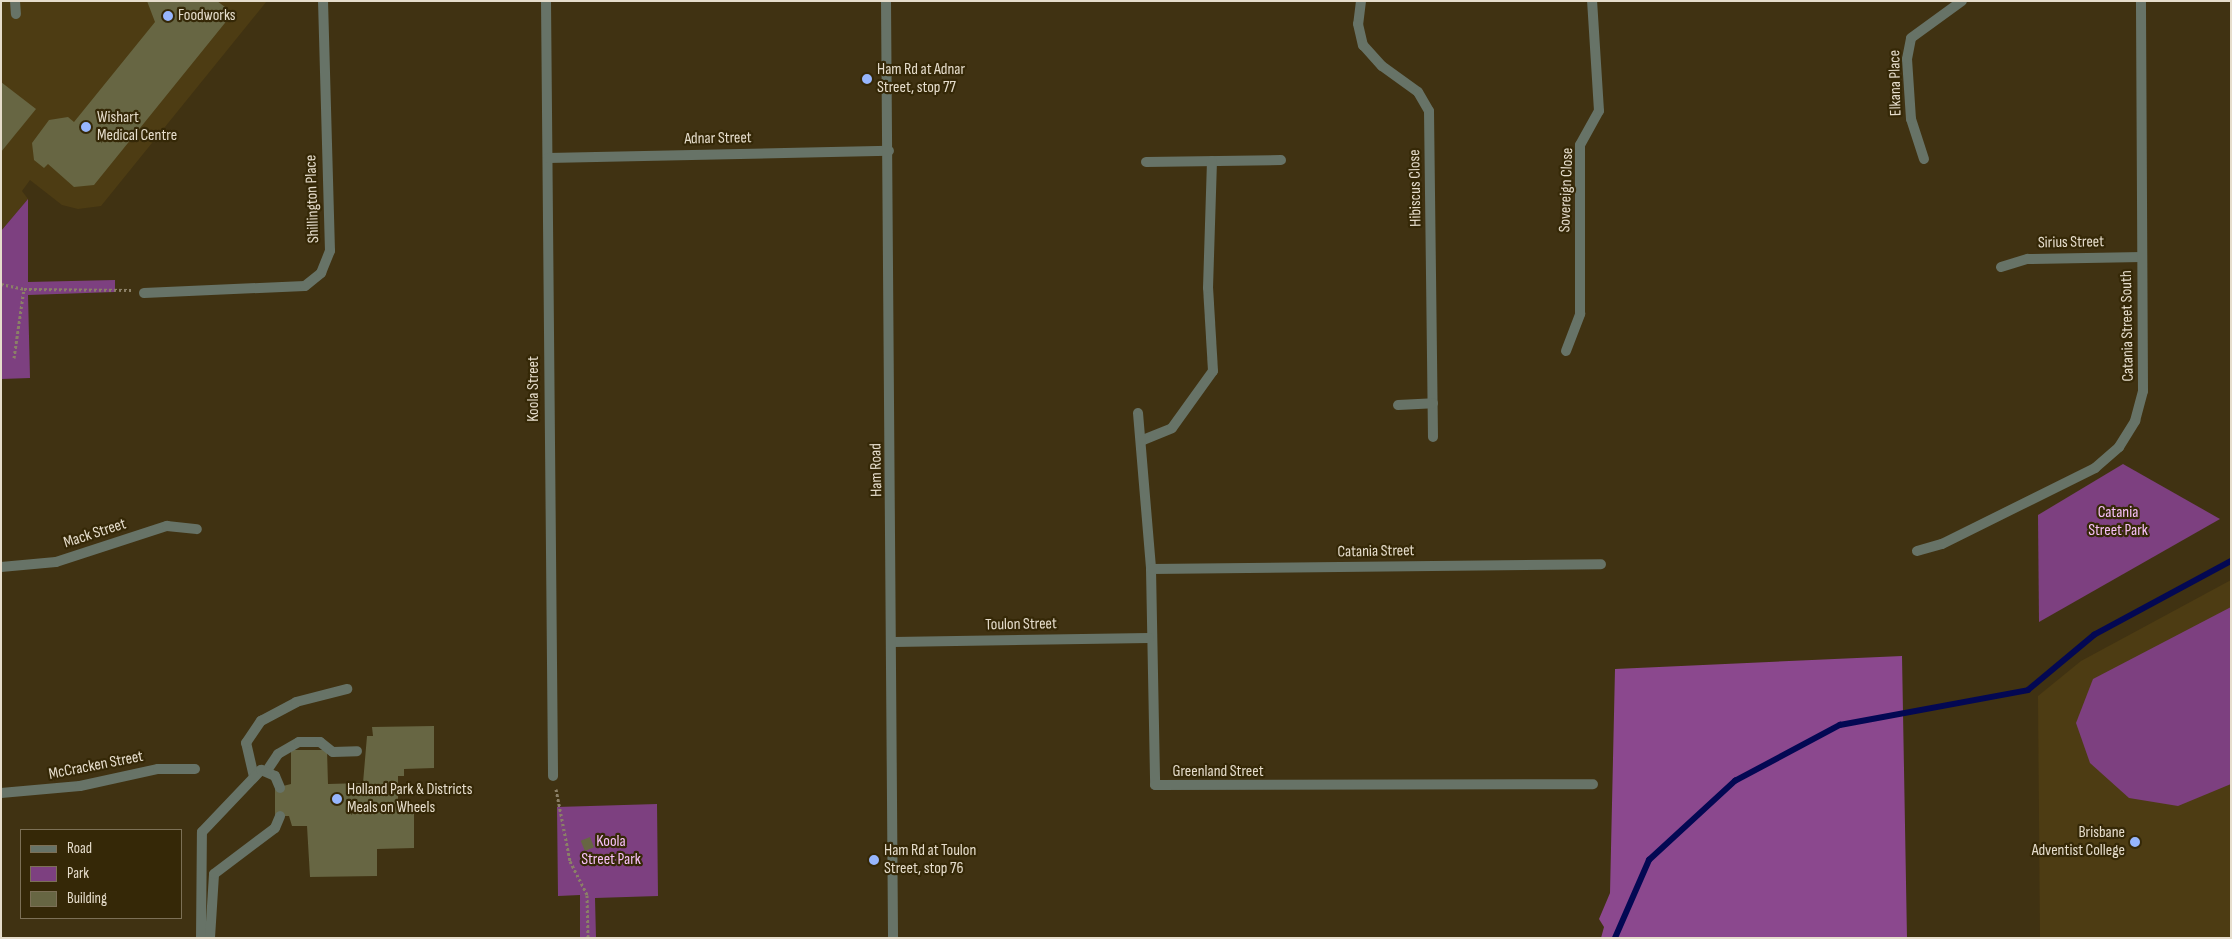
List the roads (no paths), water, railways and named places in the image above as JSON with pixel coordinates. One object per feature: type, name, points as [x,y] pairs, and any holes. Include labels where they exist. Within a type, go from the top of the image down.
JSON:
[{"type":"street","points":[[15,1],[16,14]]},
{"type":"street","name":"Shillington Place","points":[[144,293],[305,286],[321,273],[330,251],[323,1]]},
{"type":"street","name":"Koola Street","points":[[546,1],[553,776]]},
{"type":"street","name":"Ham Road","points":[[886,1],[894,642],[893,938]]},
{"type":"street","name":"Hibiscus Close","points":[[1360,1],[1358,24],[1364,45],[1382,66],[1418,92],[1429,111],[1433,437]]},
{"type":"street","name":"Sovereign Close","points":[[1566,351],[1580,314],[1580,145],[1599,111],[1592,1]]},
{"type":"street","name":"Elkana Place","points":[[1924,159],[1911,119],[1907,59],[1911,38],[1962,1]]},
{"type":"street","name":"Catania Street South","points":[[1917,551],[1942,544],[2095,468],[2120,447],[2135,421],[2143,391],[2141,1]]},
{"type":"street","name":"Adnar Street","points":[[548,158],[889,151]]},
{"type":"street","points":[[1146,162],[1282,160]]},
{"type":"street","points":[[1143,440],[1172,428],[1214,371],[1208,288],[1212,161]]},
{"type":"street","name":"Sirius Street","points":[[2001,266],[2028,259],[2142,257]]},
{"type":"street","points":[[1398,405],[1433,403]]},
{"type":"street","name":"Greenland Street","points":[[1138,413],[1143,440],[1151,570],[1149,638],[1155,786],[1593,784]]},
{"type":"street","name":"Mack Street","points":[[1,567],[56,562],[168,526],[197,529]]},
{"type":"street","name":"Catania Street","points":[[1151,570],[1601,564]]},
{"type":"street","name":"Toulon Street","points":[[894,642],[1149,638]]},
{"type":"street","points":[[254,777],[246,743],[260,721],[296,702],[347,688]]},
{"type":"street","points":[[201,938],[202,832],[254,777],[268,769],[278,754],[300,742],[320,742],[333,752],[357,751]]},
{"type":"street","name":"McCracken Street","points":[[1,793],[80,786],[158,769],[196,769]]},
{"type":"street","points":[[268,769],[280,788]]},
{"type":"street","points":[[210,938],[214,874],[275,828],[280,816]]},
{"type":"waterway","points":[[1615,938],[1649,860],[1735,781],[1840,725],[2028,690],[2094,635],[2231,561]]},
{"type":"place","name":"Foodworks","points":[[168,16]]},
{"type":"place","name":"Ham Rd at Adnar Street, stop 77","points":[[867,79]]},
{"type":"place","name":"Wishart Medical Centre","points":[[86,127]]},
{"type":"place","name":"Holland Park & Districts Meals on Wheels","points":[[337,799]]},
{"type":"place","name":"Brisbane Adventist College","points":[[2135,842]]},
{"type":"place","name":"Ham Rd at Toulon Street, stop 76","points":[[874,860]]},
{"type":"park label","name":"Catania Street Park","points":[[2118,522]]},
{"type":"park label","name":"Koola Street Park","points":[[611,851]]}]
